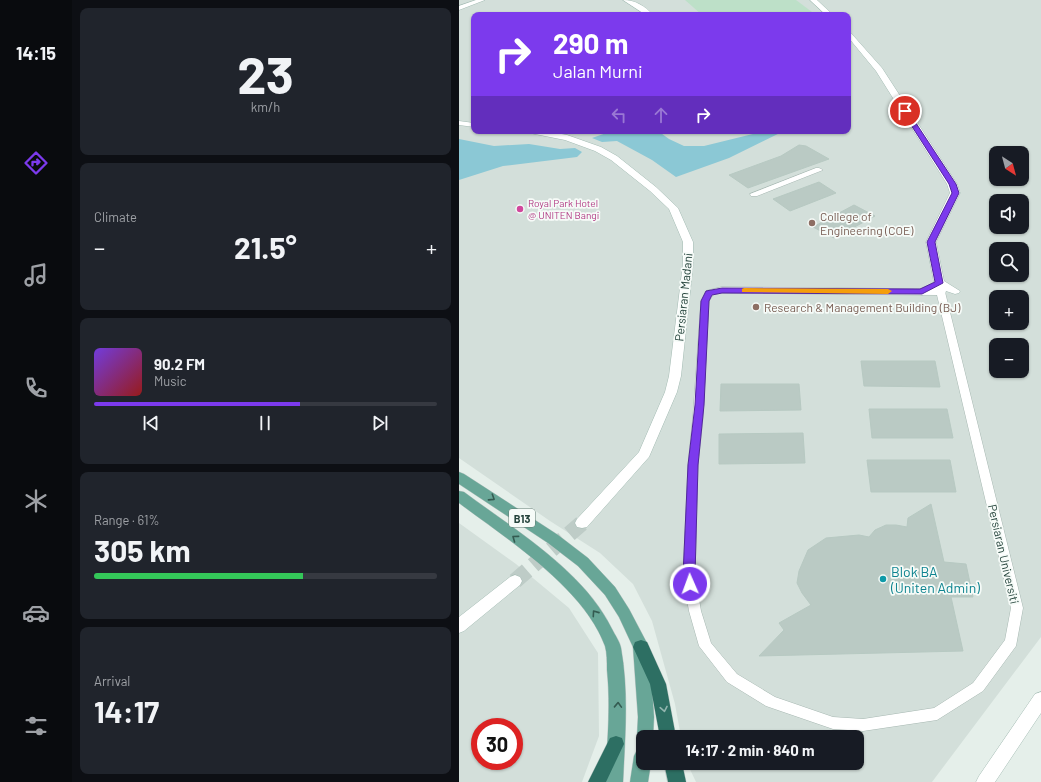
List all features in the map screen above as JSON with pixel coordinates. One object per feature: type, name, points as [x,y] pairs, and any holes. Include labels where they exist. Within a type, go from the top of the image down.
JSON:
[{"type":"highway","points":[[641,647],[658,684],[667,730]]},
{"type":"highway","points":[[597,782],[616,744]]},
{"type":"highway","points":[[674,770],[677,782]]},
{"type":"main road","name":"B13","points":[[459,477],[553,539],[583,562],[610,591],[624,612],[641,647],[646,717],[645,730]]},
{"type":"main road","name":"B13","points":[[459,496],[547,561],[586,601],[601,622],[613,647],[618,700],[616,744],[612,777]]},
{"type":"street","points":[[459,8],[482,0]]},
{"type":"street","points":[[626,0],[646,12]]},
{"type":"street","points":[[813,0],[827,12]]},
{"type":"street","name":"Persiaran Universiti","points":[[851,37],[879,70],[952,184],[955,193],[931,242],[940,287],[1017,608],[1011,642],[978,687],[937,714],[863,725],[833,723],[771,702],[732,678],[705,646],[695,611],[689,576],[695,450],[702,369],[705,301],[709,293],[722,290],[922,292]]},
{"type":"street","points":[[459,123],[471,124]]},
{"type":"street","name":"Persiaran Madani","points":[[548,134],[567,138],[598,149],[614,158],[653,189],[673,208],[688,242],[688,264],[675,376],[671,392],[644,454],[582,523]]},
{"type":"street","points":[[567,138],[573,134]]},
{"type":"street","points":[[754,194],[819,170]]},
{"type":"street","points":[[922,292],[940,287],[955,291]]},
{"type":"street","points":[[459,626],[515,581]]},
{"type":"street","points":[[985,782],[1041,699]]},
{"type":"shaded area","points":[[459,0],[1041,0],[1041,637],[932,782],[696,782],[690,770],[864,770],[864,730],[680,730],[675,704],[652,621],[633,584],[600,553],[550,521],[459,458]]},
{"type":"shaded area","points":[[459,523],[516,564],[569,608],[598,653],[599,736],[582,782],[459,782]]},
{"type":"green space","points":[[685,0],[796,0],[812,12],[699,12]]},
{"type":"water","points":[[603,134],[662,134],[684,146],[704,146],[753,134],[778,134],[729,158],[676,177],[652,160],[617,141],[602,142],[592,138]]},
{"type":"water","points":[[459,139],[494,146],[529,144],[560,149],[575,148],[582,152],[577,157],[503,166],[459,180]]},
{"type":"building","points":[[799,145],[806,146],[829,159],[748,188],[729,175],[781,156]]},
{"type":"building","points":[[819,182],[836,193],[790,211],[773,199]]},
{"type":"building","points":[[854,205],[875,216],[834,238],[813,227]]},
{"type":"building","points":[[861,361],[935,361],[940,387],[864,386]]},
{"type":"building","points":[[721,384],[799,384],[801,410],[720,411]]},
{"type":"building","points":[[869,409],[947,409],[953,438],[872,438]]},
{"type":"building","points":[[803,433],[805,463],[719,464],[719,434]]},
{"type":"building","points":[[867,460],[950,460],[956,492],[871,492]]},
{"type":"building","name":"Blok BA (Uniten Admin)","points":[[931,504],[944,562],[966,564],[973,597],[951,597],[963,651],[759,656],[784,630],[779,623],[811,605],[797,583],[799,571],[808,550],[826,538],[859,535],[869,537],[875,530],[886,525],[907,527],[908,518]]},
{"type":"tunnel","points":[[515,581],[582,523]]},
{"type":"slow traffic","points":[[744,291],[888,291]]},
{"type":"place","name":"Royal Park Hotel @ UNITEN Bangi","points":[[520,209]]},
{"type":"place","name":"College of Engineering (COE)","points":[[812,223]]},
{"type":"place","name":"Research & Management Building (BJ)","points":[[756,307]]},
{"type":"place","name":"Blok BA (Uniten Admin)","points":[[883,579]]},
{"type":"route","points":[[690,584],[689,576],[693,465],[702,369],[705,301],[709,293],[722,290],[922,292],[939,283],[931,242],[955,193],[952,184],[905,111]]}]
